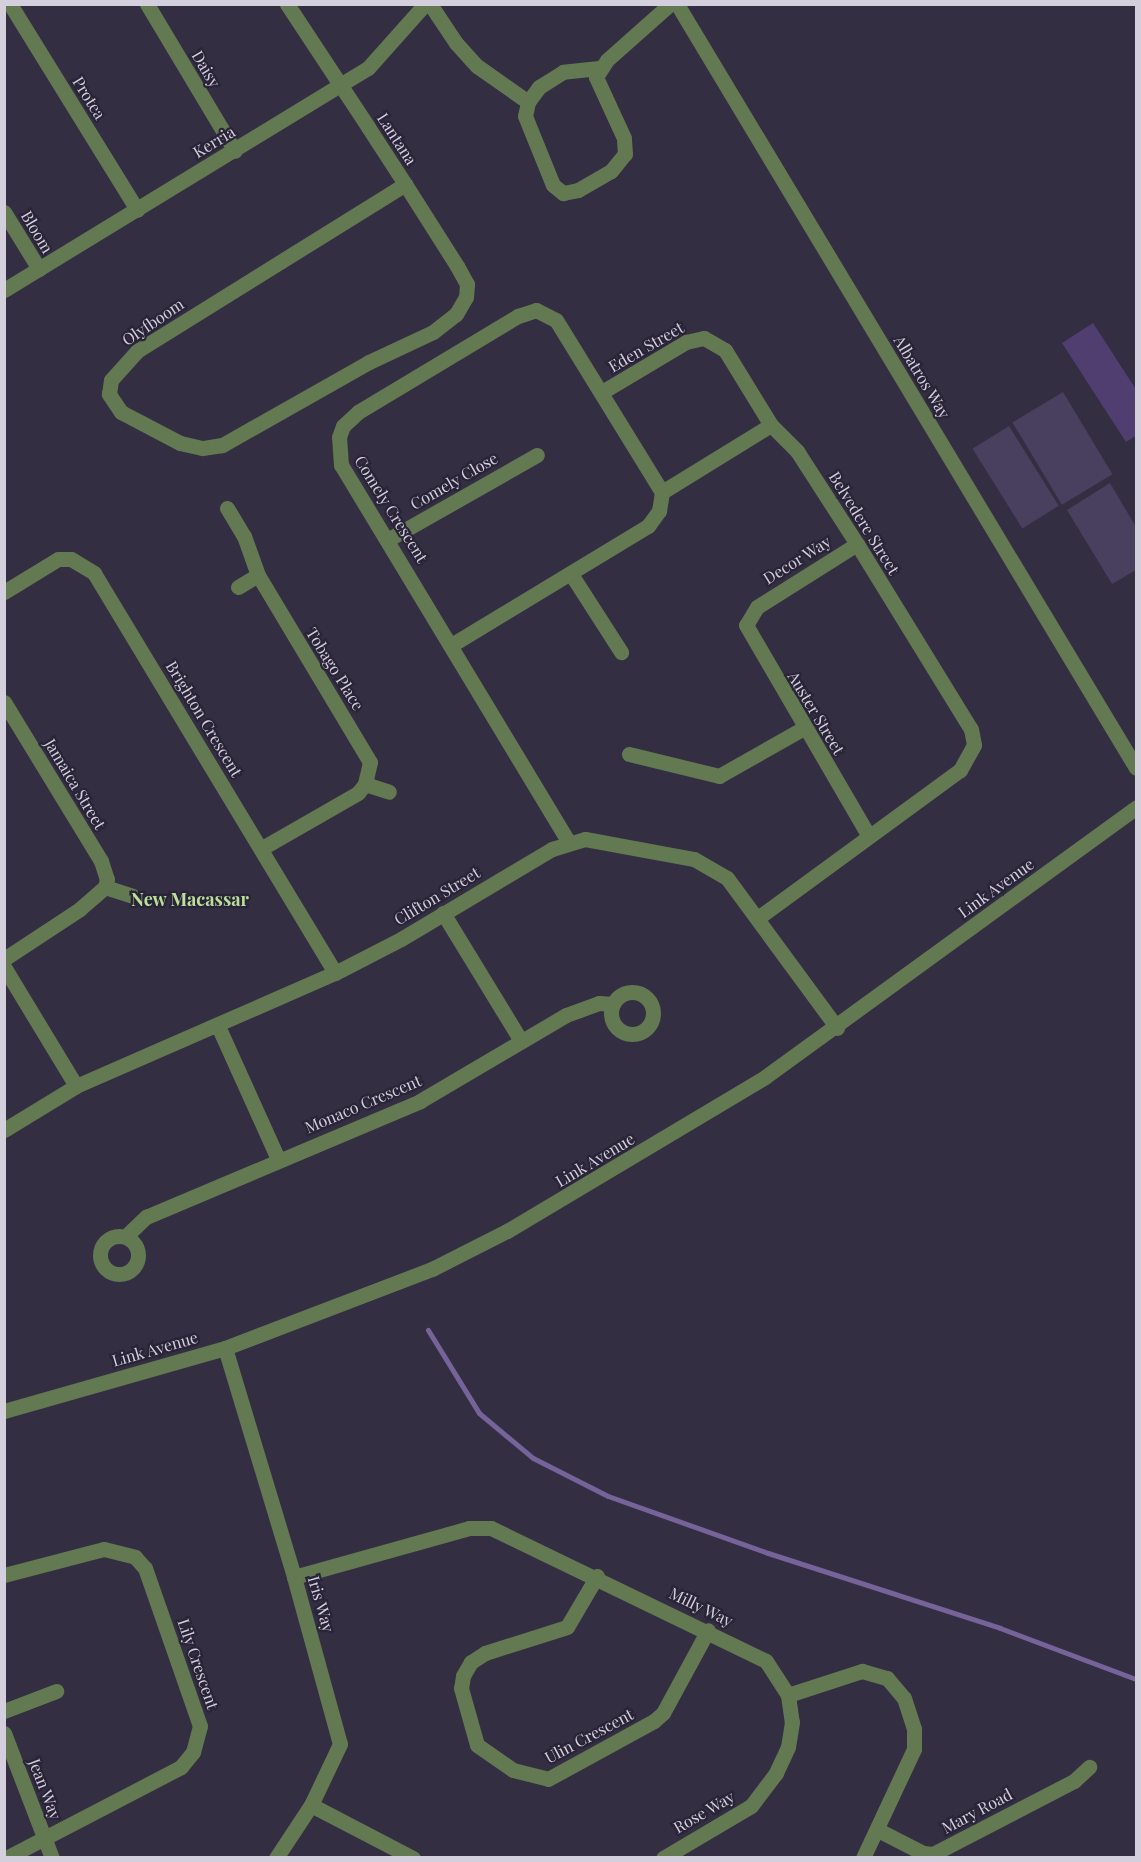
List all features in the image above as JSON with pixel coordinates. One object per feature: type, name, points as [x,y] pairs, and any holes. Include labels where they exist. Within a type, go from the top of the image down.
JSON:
[{"type":"street","name":"Protea","points":[[10,4],[137,210]]},
{"type":"street","name":"Daisy","points":[[147,4],[235,151]]},
{"type":"street","name":"Lantana","points":[[287,4],[405,184],[467,284],[466,297]]},
{"type":"street","name":"Kerria","points":[[4,290],[341,87],[368,68],[428,4]]},
{"type":"street","points":[[428,4],[456,44],[477,66],[528,102]]},
{"type":"street","points":[[599,68],[597,87],[624,138],[625,154],[611,171],[578,190],[563,193],[553,185],[525,116],[528,102],[538,87],[563,72],[599,68],[670,4]]},
{"type":"street","name":"Albatros Way","points":[[677,4],[1137,768]]},
{"type":"street","name":"Olyfboom","points":[[405,184],[137,351],[111,380],[109,394],[121,412],[180,443],[202,448],[222,445],[369,362],[433,332],[456,314],[466,297]]},
{"type":"street","name":"Bloom","points":[[4,212],[39,269]]},
{"type":"street","name":"Comely Crescent","points":[[568,841],[453,645],[341,465],[337,449],[343,426],[358,412],[518,315],[536,310],[556,320],[663,492]]},
{"type":"street","name":"Eden Street","points":[[602,392],[686,342],[704,338],[725,350],[771,424]]},
{"type":"street","points":[[453,645],[648,526],[659,511],[663,492],[771,424]]},
{"type":"street","name":"Belvedere Street","points":[[758,918],[960,770],[974,745],[971,729],[857,544],[797,451],[771,424]]},
{"type":"street","name":"Comely Close","points":[[389,539],[537,454]]},
{"type":"street","name":"Tobago Place","points":[[227,508],[244,536],[258,575],[367,754],[370,762],[365,784]]},
{"type":"street","name":"Decor Way","points":[[757,607],[857,544]]},
{"type":"street","name":"Brighton Crescent","points":[[4,592],[58,559],[71,559],[89,567],[262,848],[334,973]]},
{"type":"street","points":[[571,574],[621,652]]},
{"type":"street","points":[[238,587],[258,575]]},
{"type":"street","name":"Auster Street","points":[[757,607],[746,620],[748,634],[869,836]]},
{"type":"street","name":"Jamaica Street","points":[[4,702],[101,861],[107,879],[105,887]]},
{"type":"street","points":[[629,754],[719,776],[804,728]]},
{"type":"street","points":[[262,848],[347,800],[365,784],[389,792]]},
{"type":"street","name":"Link Avenue","points":[[4,1411],[225,1348],[382,1290],[507,1231],[765,1077],[837,1028],[1137,807]]},
{"type":"street","name":"Clifton Street","points":[[4,1131],[76,1086],[218,1026],[334,973],[568,841],[599,838],[705,863],[727,878],[837,1028]]},
{"type":"street","points":[[4,959],[80,909],[105,887],[132,896]]},
{"type":"street","points":[[443,913],[521,1041]]},
{"type":"street","points":[[4,967],[76,1086]]},
{"type":"street","name":"Monaco Crescent","points":[[126,1236],[146,1217],[278,1159],[420,1101],[576,1010],[599,1003],[613,1004]]},
{"type":"street","points":[[218,1026],[278,1159]]},
{"type":"street","name":"Iris Way","points":[[225,1348],[294,1576],[340,1744],[311,1805],[276,1857]]},
{"type":"street","name":"Milly Way","points":[[294,1576],[479,1527],[502,1532],[708,1630],[766,1661],[788,1695]]},
{"type":"street","name":"Lily Crescent","points":[[4,1575],[104,1549],[135,1557],[146,1568],[200,1726],[193,1752],[181,1767],[6,1857]]},
{"type":"street","name":"Ulin Crescent","points":[[597,1576],[567,1627],[485,1653],[471,1662],[463,1676],[460,1688],[477,1745],[513,1770],[548,1779],[654,1721],[663,1713],[708,1630]]},
{"type":"street","points":[[788,1695],[862,1671],[879,1674],[899,1688],[914,1729],[914,1749],[878,1830],[863,1857]]},
{"type":"street","points":[[4,1711],[56,1691]]},
{"type":"street","name":"Rose Way","points":[[663,1857],[751,1806],[763,1792],[792,1734],[788,1695]]},
{"type":"street","name":"Jean Way","points":[[4,1733],[52,1857]]},
{"type":"street","name":"Mary Road","points":[[878,1830],[923,1853],[933,1854],[1074,1781],[1089,1767]]},
{"type":"street","points":[[311,1805],[412,1857]]},
{"type":"shaded area","points":[[1063,392],[1112,474],[1062,505],[1012,422]]},
{"type":"shaded area","points":[[1009,426],[1059,506],[1022,529],[973,449]]},
{"type":"shaded area","points":[[1110,483],[1136,527],[1136,570],[1112,584],[1067,510]]},
{"type":"building","points":[[1093,323],[1137,391],[1137,435],[1126,442],[1062,343]]},
{"type":"waterway","points":[[428,1330],[479,1413],[533,1458],[608,1496],[768,1553],[1000,1628],[1136,1679]]},
{"type":"district","name":"New Macassar","points":[[190,899]]}]
